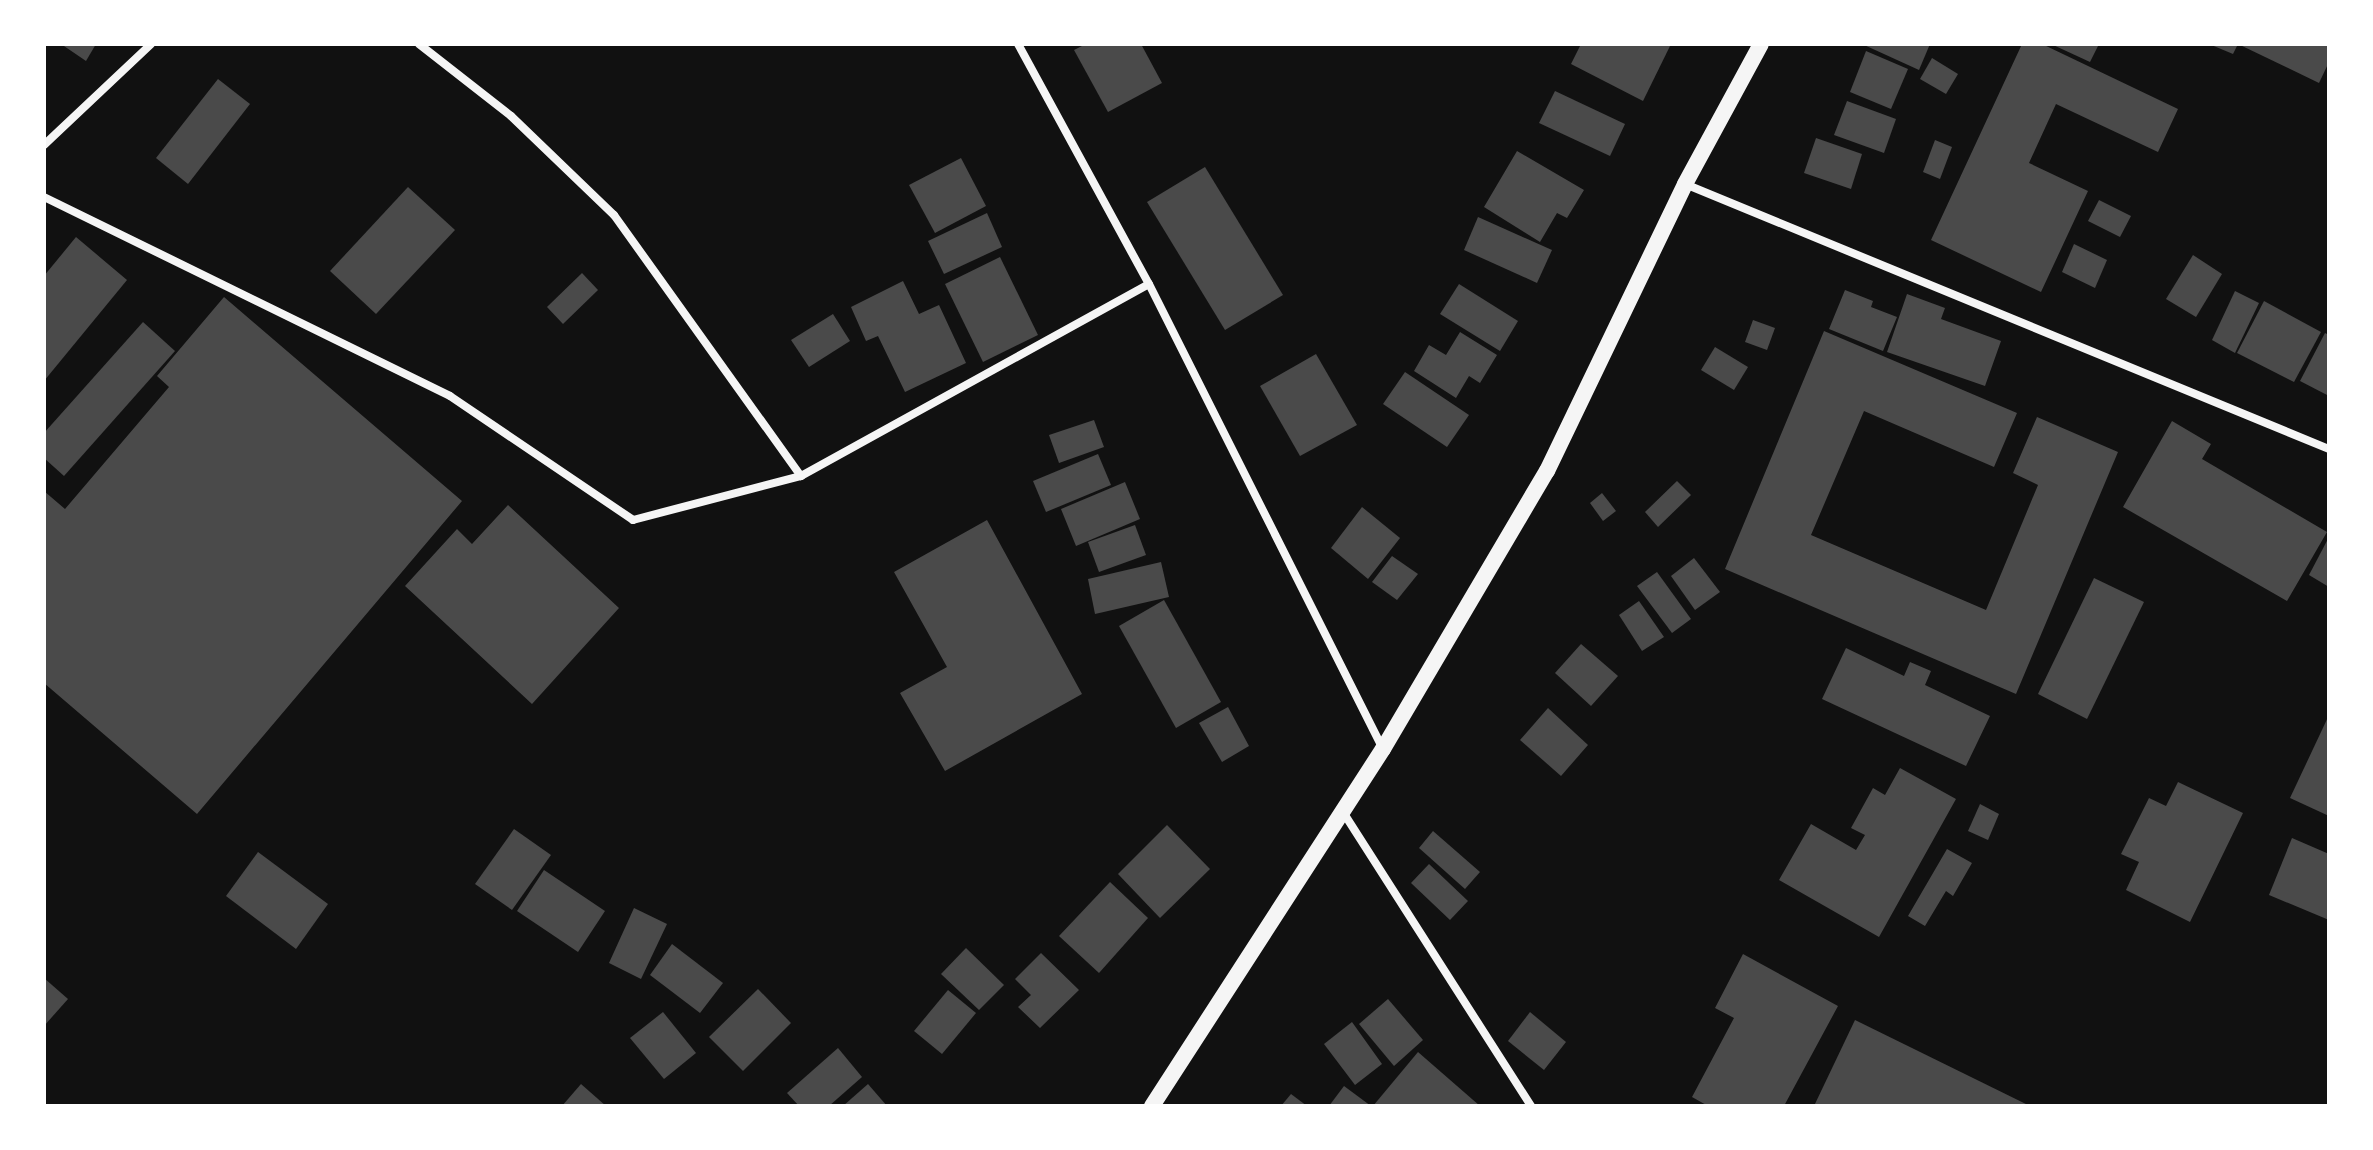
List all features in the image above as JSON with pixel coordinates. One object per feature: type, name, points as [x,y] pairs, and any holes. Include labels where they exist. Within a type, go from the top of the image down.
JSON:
[{"type":"main road","points":[[1152,1106],[1383,749],[1547,471],[1685,184],[1761,44]]},
{"type":"street","points":[[44,145],[151,44]]},
{"type":"street","points":[[419,44],[511,116],[614,215],[801,476]]},
{"type":"street","points":[[1018,44],[1149,284],[1383,749]]},
{"type":"street","points":[[1685,184],[2329,449]]},
{"type":"street","points":[[44,197],[450,396],[633,520],[801,476],[1149,284]]},
{"type":"street","points":[[1343,812],[1531,1106]]},
{"type":"building","points":[[61,44],[96,44],[86,61]]},
{"type":"building","points":[[1086,44],[1141,44],[1162,83],[1108,112],[1074,50]]},
{"type":"building","points":[[1581,44],[1671,44],[1643,101],[1571,64]]},
{"type":"building","points":[[1862,44],[1930,44],[1919,70]]},
{"type":"building","points":[[2022,44],[2042,44],[2178,109],[2158,152],[2056,104],[2029,163],[2088,191],[2041,292],[1931,240]]},
{"type":"building","points":[[2051,44],[2099,44],[2090,62]]},
{"type":"building","points":[[2209,44],[2238,44],[2233,54]]},
{"type":"building","points":[[2238,44],[2329,44],[2329,62],[2319,83]]},
{"type":"building","points":[[1866,51],[1908,69],[1891,109],[1850,92]]},
{"type":"building","points":[[1932,58],[1958,74],[1946,94],[1920,79]]},
{"type":"building","points":[[218,79],[250,104],[188,184],[156,158]]},
{"type":"building","points":[[1555,91],[1625,124],[1610,156],[1539,123]]},
{"type":"building","points":[[1847,101],[1896,119],[1884,153],[1834,135]]},
{"type":"building","points":[[1816,138],[1862,154],[1851,189],[1804,173]]},
{"type":"building","points":[[1935,140],[1952,147],[1940,179],[1923,172]]},
{"type":"building","points":[[1517,151],[1584,190],[1567,218],[1557,213],[1540,242],[1484,207]]},
{"type":"building","points":[[961,158],[986,206],[935,233],[909,185]]},
{"type":"building","points":[[1205,167],[1283,295],[1225,330],[1147,202]]},
{"type":"building","points":[[408,187],[455,230],[376,314],[330,271]]},
{"type":"building","points":[[2099,200],[2131,216],[2120,237],[2088,221]]},
{"type":"building","points":[[987,213],[1002,247],[944,274],[928,241]]},
{"type":"building","points":[[1478,217],[1552,250],[1537,283],[1464,250]]},
{"type":"building","points":[[76,237],[127,280],[44,381],[44,276]]},
{"type":"building","points":[[2074,244],[2107,260],[2095,288],[2062,272]]},
{"type":"building","points":[[2193,255],[2222,274],[2196,317],[2166,299]]},
{"type":"building","points":[[1000,257],[1038,335],[983,362],[945,284]]},
{"type":"building","points":[[582,273],[598,290],[563,324],[547,307]]},
{"type":"building","points":[[903,281],[919,314],[939,305],[966,363],[905,392],[878,336],[866,341],[851,307]]},
{"type":"building","points":[[1459,284],[1518,321],[1500,351],[1440,314]]},
{"type":"building","points":[[1845,290],[1873,301],[1871,307],[1897,317],[1883,351],[1829,329]]},
{"type":"building","points":[[2235,291],[2259,303],[2235,353],[2212,340]]},
{"type":"building","points":[[1907,294],[1945,308],[1941,319],[2001,341],[1985,386],[1887,352]]},
{"type":"building","points":[[224,297],[462,501],[197,814],[44,683],[44,491],[65,509],[169,387],[157,376]]},
{"type":"building","points":[[2264,301],[2321,332],[2294,382],[2237,353]]},
{"type":"building","points":[[833,314],[850,341],[809,367],[791,340]]},
{"type":"building","points":[[1753,320],[1775,328],[1767,350],[1745,342]]},
{"type":"building","points":[[143,322],[175,351],[64,476],[44,458],[44,433]]},
{"type":"building","points":[[1824,331],[2017,413],[1994,467],[1864,411],[1811,535],[1986,610],[2038,485],[2013,473],[2037,417],[2118,452],[2016,694],[1725,569]]},
{"type":"building","points":[[1460,332],[1497,355],[1480,383],[1469,376],[1456,398],[1414,371],[1429,345],[1446,355]]},
{"type":"building","points":[[2325,333],[2329,335],[2329,396],[2300,381]]},
{"type":"building","points":[[1715,347],[1748,367],[1734,390],[1701,370]]},
{"type":"building","points":[[1316,354],[1357,425],[1300,456],[1260,386]]},
{"type":"building","points":[[1405,372],[1469,415],[1447,447],[1383,404]]},
{"type":"building","points":[[1094,420],[1104,447],[1059,463],[1049,435]]},
{"type":"building","points":[[2172,421],[2211,444],[2202,459],[2327,532],[2287,601],[2123,507]]},
{"type":"building","points":[[1098,454],[1111,485],[1046,512],[1033,481]]},
{"type":"building","points":[[1677,481],[1691,495],[1658,527],[1645,512]]},
{"type":"building","points":[[1125,482],[1140,519],[1076,546],[1061,509]]},
{"type":"building","points":[[1602,493],[1616,511],[1603,521],[1590,503]]},
{"type":"building","points":[[508,505],[619,608],[532,704],[405,586],[457,529],[472,544]]},
{"type":"building","points":[[1362,507],[1400,538],[1368,579],[1331,548]]},
{"type":"building","points":[[987,520],[1082,694],[945,771],[900,693],[947,667],[894,572]]},
{"type":"building","points":[[1135,525],[1146,555],[1099,572],[1088,542]]},
{"type":"building","points":[[2329,537],[2329,587],[2309,575]]},
{"type":"building","points":[[1392,556],[1418,574],[1397,600],[1372,582]]},
{"type":"building","points":[[1694,558],[1720,592],[1695,610],[1671,576]]},
{"type":"building","points":[[1161,562],[1169,597],[1095,614],[1088,579]]},
{"type":"building","points":[[1657,572],[1691,619],[1672,633],[1637,586]]},
{"type":"building","points":[[2094,578],[2144,602],[2087,719],[2038,694]]},
{"type":"building","points":[[1164,600],[1221,702],[1176,728],[1119,626]]},
{"type":"building","points":[[1639,601],[1664,637],[1642,651],[1619,615]]},
{"type":"building","points":[[1581,644],[1618,676],[1591,706],[1555,673]]},
{"type":"building","points":[[1846,648],[1904,676],[1910,662],[1931,671],[1925,685],[1990,716],[1966,766],[1822,699]]},
{"type":"building","points":[[1228,707],[1249,746],[1222,762],[1199,723]]},
{"type":"building","points":[[1548,708],[1588,745],[1561,776],[1520,740]]},
{"type":"building","points":[[2329,715],[2329,816],[2290,798]]},
{"type":"building","points":[[1900,768],[1956,799],[1879,937],[1779,880],[1811,824],[1856,850],[1865,835],[1851,828],[1873,788],[1885,795]]},
{"type":"building","points":[[2178,782],[2243,813],[2190,922],[2126,890],[2139,862],[2121,854],[2149,798],[2166,806]]},
{"type":"building","points":[[1980,804],[1999,814],[1988,840],[1968,831]]},
{"type":"building","points":[[1167,825],[1210,869],[1160,918],[1118,874]]},
{"type":"building","points":[[514,829],[551,855],[512,910],[475,884]]},
{"type":"building","points":[[1433,831],[1480,872],[1465,889],[1419,848]]},
{"type":"building","points":[[2292,838],[2329,854],[2329,920],[2269,895]]},
{"type":"building","points":[[1947,849],[1972,863],[1953,896],[1946,891],[1925,926],[1908,916]]},
{"type":"building","points":[[258,852],[328,904],[296,949],[226,896]]},
{"type":"building","points":[[1429,864],[1468,901],[1450,920],[1411,883]]},
{"type":"building","points":[[544,870],[605,911],[578,952],[517,911]]},
{"type":"building","points":[[1110,882],[1148,918],[1099,973],[1059,936]]},
{"type":"building","points":[[634,908],[667,924],[641,979],[609,963]]},
{"type":"building","points":[[672,944],[723,983],[700,1013],[650,975]]},
{"type":"building","points":[[966,948],[1004,985],[979,1010],[941,974]]},
{"type":"building","points":[[1041,953],[1079,990],[1040,1028],[1018,1007],[1031,995],[1015,979]]},
{"type":"building","points":[[1743,954],[1838,1006],[1784,1106],[1708,1106],[1692,1097],[1734,1018],[1715,1008]]},
{"type":"building","points":[[44,978],[68,999],[44,1026]]},
{"type":"building","points":[[758,989],[791,1023],[743,1071],[709,1037]]},
{"type":"building","points":[[948,990],[976,1013],[942,1054],[914,1031]]},
{"type":"building","points":[[1388,999],[1423,1040],[1394,1066],[1359,1024]]},
{"type":"building","points":[[663,1012],[696,1053],[664,1079],[630,1038]]},
{"type":"building","points":[[1530,1012],[1566,1042],[1544,1070],[1508,1041]]},
{"type":"building","points":[[1855,1020],[2030,1106],[1814,1106]]},
{"type":"building","points":[[1352,1022],[1382,1064],[1355,1085],[1324,1044]]},
{"type":"building","points":[[838,1048],[862,1077],[829,1106],[799,1106],[787,1093]]},
{"type":"building","points":[[1418,1052],[1480,1106],[1373,1106]]},
{"type":"building","points":[[581,1084],[606,1106],[562,1106]]},
{"type":"building","points":[[868,1084],[887,1106],[843,1106]]},
{"type":"building","points":[[1344,1086],[1371,1106],[1329,1106]]},
{"type":"building","points":[[1291,1094],[1307,1106],[1281,1106]]}]
